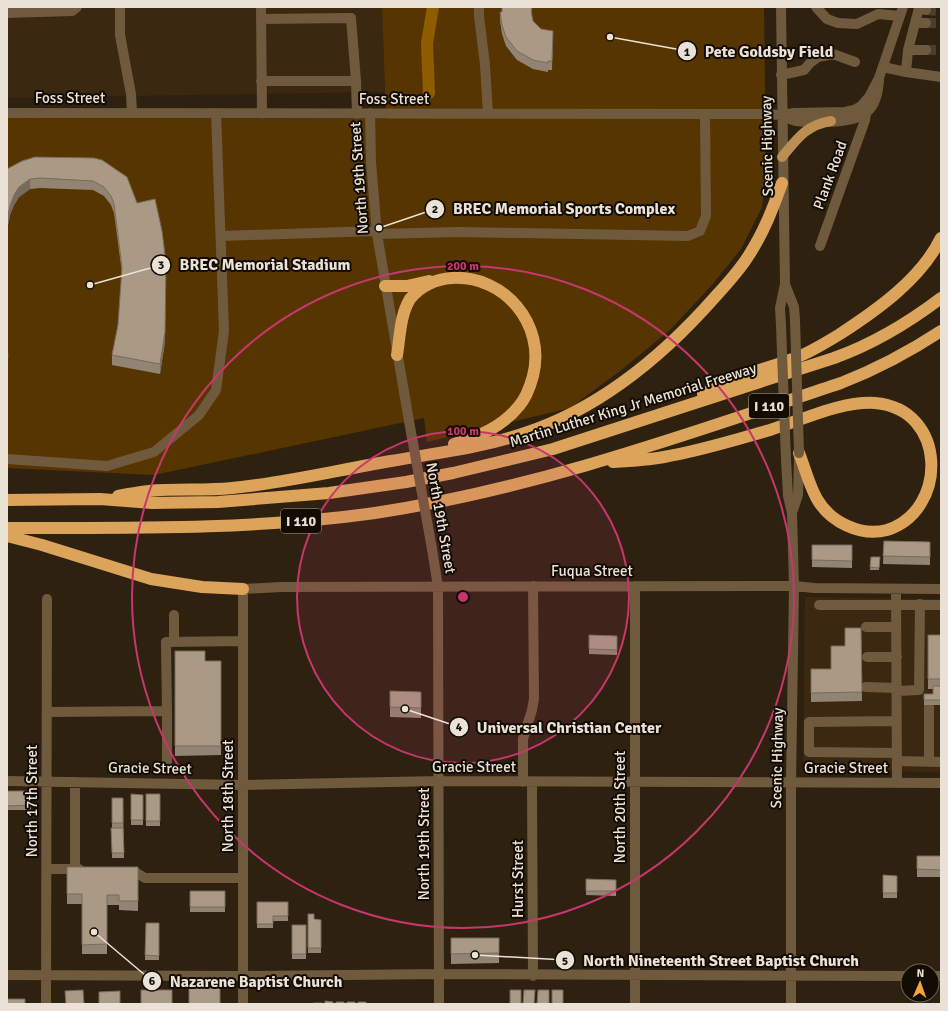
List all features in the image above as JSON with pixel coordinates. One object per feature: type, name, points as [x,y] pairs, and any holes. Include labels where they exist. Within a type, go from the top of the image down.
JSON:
[{"type":"highway","points":[[100,499],[150,490],[203,490],[257,485],[478,446],[526,433],[559,420],[627,380],[687,328],[740,269],[752,251],[764,229],[782,183]]},
{"type":"highway","points":[[650,418],[742,376],[800,356],[827,342],[856,324],[919,272],[941,238]]},
{"type":"highway","points":[[385,286],[407,286],[457,277],[483,282],[503,292],[516,304],[529,325],[534,340],[536,356],[532,379],[527,392],[519,406],[505,419],[486,432],[450,446],[391,461]]},
{"type":"highway","points":[[397,355],[403,316],[410,300],[424,287],[440,279]]},
{"type":"highway","name":"Martin Luther King Jr Memorial Freeway","points":[[7,500],[100,499],[152,503],[218,502],[309,495],[385,486],[453,473],[528,456],[571,444],[849,352],[900,326],[941,298]]},
{"type":"highway","name":"I 110","points":[[7,528],[163,528],[224,526],[343,517],[464,497],[590,464],[841,382],[895,359],[941,330]]},
{"type":"highway","points":[[590,464],[667,457],[740,439],[836,408],[856,404],[873,403],[896,407],[910,415],[922,425],[931,438],[937,452],[938,477],[930,498],[921,511],[908,522],[896,528],[884,531],[864,531],[840,522],[823,507],[814,492],[799,453]]},
{"type":"highway","points":[[7,536],[42,545],[151,579],[202,587],[243,589]]},
{"type":"main road","points":[[782,158],[799,137],[809,128],[831,121]]},
{"type":"street","points":[[7,13],[72,11],[77,7]]},
{"type":"street","points":[[120,7],[120,36],[132,94],[132,113]]},
{"type":"street","points":[[261,7],[262,114]]},
{"type":"street","points":[[479,7],[486,65],[488,114]]},
{"type":"street","name":"Scenic Highway","points":[[781,7],[782,183],[785,284],[780,308],[788,496],[792,513],[794,586],[791,782],[792,1004]]},
{"type":"street","points":[[816,7],[827,19],[857,24],[878,14],[902,11]]},
{"type":"street","points":[[906,72],[908,50],[921,23],[920,8]]},
{"type":"street","name":"Plank Road","points":[[782,115],[794,113],[850,111],[863,104],[869,97],[871,90],[879,78],[902,11]]},
{"type":"street","points":[[261,19],[351,18],[357,114]]},
{"type":"street","points":[[908,50],[926,50]]},
{"type":"street","points":[[782,75],[804,70],[818,57],[833,54],[855,62]]},
{"type":"street","points":[[883,67],[941,77]]},
{"type":"street","name":"Plank Road","points":[[782,115],[794,121],[846,121],[861,116],[872,106],[878,92],[879,78]]},
{"type":"street","points":[[261,81],[356,81]]},
{"type":"street","name":"Plank Road","points":[[820,246],[865,120],[871,90]]},
{"type":"street","name":"Foss Street","points":[[7,113],[782,115]]},
{"type":"street","points":[[7,459],[107,466],[154,452],[199,415],[216,390],[224,331],[216,114]]},
{"type":"street","name":"North 19th Street","points":[[370,114],[371,162],[377,232],[385,286],[438,587],[439,1004]]},
{"type":"street","points":[[221,236],[377,232],[688,236],[700,231],[706,216],[705,114]]},
{"type":"street","name":"Scenic Highway","points":[[785,284],[794,307],[795,320],[799,453],[798,495],[792,513]]},
{"type":"street","name":"Fuqua Street","points":[[243,589],[281,587],[533,586],[794,586],[814,588],[941,589]]},
{"type":"street","name":"Hurst Street","points":[[533,586],[534,699],[523,739],[528,782],[533,976]]},
{"type":"street","name":"North 20th Street","points":[[634,1004],[635,586]]},
{"type":"street","points":[[896,588],[897,783]]},
{"type":"street","name":"North 18th Street","points":[[243,589],[244,1004]]},
{"type":"street","name":"North 17th Street","points":[[46,1004],[48,599]]},
{"type":"street","points":[[866,687],[919,690],[920,604]]},
{"type":"street","points":[[819,605],[941,605]]},
{"type":"street","points":[[174,615],[174,642]]},
{"type":"street","points":[[866,627],[896,627]]},
{"type":"street","points":[[167,762],[166,642],[243,641]]},
{"type":"street","points":[[867,657],[896,657]]},
{"type":"street","points":[[929,706],[929,761]]},
{"type":"street","points":[[47,712],[167,711]]},
{"type":"street","points":[[897,721],[809,722],[809,752],[897,757],[941,762]]},
{"type":"street","name":"Gracie Street","points":[[7,781],[243,785],[439,781],[941,783]]},
{"type":"street","points":[[75,869],[76,782]]},
{"type":"street","points":[[47,869],[90,869]]},
{"type":"street","points":[[118,871],[135,872],[145,878],[243,878]]},
{"type":"street","points":[[7,975],[244,976],[439,974],[533,976],[900,976]]},
{"type":"shaded area","points":[[7,7],[382,7],[385,92],[7,98]]},
{"type":"shaded area","points":[[382,7],[764,7],[766,164],[762,207],[741,249],[712,285],[670,330],[620,371],[570,408],[427,442],[424,418],[154,475],[7,468],[7,118],[386,119]]},
{"type":"shaded area","points":[[805,597],[941,599],[941,772],[803,770]]},
{"type":"building","points":[[502,7],[532,7],[531,12],[533,21],[541,29],[553,31],[552,61],[548,61],[548,63],[533,60],[517,51],[506,37],[500,12],[502,12]]},
{"type":"building","points":[[35,157],[94,158],[102,160],[127,177],[137,203],[155,199],[162,231],[166,263],[165,332],[160,364],[112,355],[118,325],[122,267],[114,204],[111,196],[104,187],[93,181],[40,178],[30,179],[19,187],[14,195],[7,220],[7,169],[22,161]]},
{"type":"building","points":[[884,541],[930,542],[930,557],[883,556]]},
{"type":"building","points":[[812,545],[852,545],[852,561],[812,560]]},
{"type":"building","points":[[871,557],[880,557],[879,568],[870,567]]},
{"type":"building","points":[[845,628],[861,628],[862,692],[811,693],[811,669],[831,669],[831,646],[845,646]]},
{"type":"building","points":[[589,635],[617,636],[617,650],[589,649]]},
{"type":"building","points":[[928,635],[941,635],[941,679],[928,679]]},
{"type":"building","points":[[175,651],[205,651],[205,661],[221,661],[221,746],[175,746]]},
{"type":"building","points":[[933,686],[941,686],[941,700],[924,700],[924,694],[933,694]]},
{"type":"building","points":[[390,691],[421,692],[421,708],[390,707]]},
{"type":"building","points":[[7,791],[31,791],[31,805],[7,806]]},
{"type":"building","points":[[131,794],[143,795],[143,820],[131,820]]},
{"type":"building","points":[[146,794],[160,794],[160,821],[146,821]]},
{"type":"building","points":[[112,798],[123,798],[123,823],[112,823]]},
{"type":"building","points":[[111,828],[123,828],[124,853],[112,853]]},
{"type":"building","points":[[917,856],[941,856],[941,870],[917,869]]},
{"type":"building","points":[[67,867],[138,867],[138,901],[119,901],[119,895],[107,895],[107,944],[82,945],[82,894],[67,894]]},
{"type":"building","points":[[883,875],[897,876],[897,893],[883,893]]},
{"type":"building","points":[[586,879],[616,880],[616,891],[586,891]]},
{"type":"building","points":[[190,891],[225,891],[225,907],[190,907]]},
{"type":"building","points":[[257,902],[288,902],[288,916],[273,916],[273,924],[257,924]]},
{"type":"building","points":[[308,914],[314,914],[314,919],[321,920],[321,948],[308,948]]},
{"type":"building","points":[[146,923],[159,923],[159,956],[145,955]]},
{"type":"building","points":[[292,925],[306,925],[306,954],[292,954]]},
{"type":"building","points":[[451,938],[499,938],[499,953],[451,954]]},
{"type":"building","points":[[189,988],[220,988],[220,1004],[189,1004]]},
{"type":"building","points":[[83,990],[84,1004],[66,1004],[65,991]]},
{"type":"building","points":[[141,990],[172,990],[172,1004],[141,1004]]},
{"type":"building","points":[[510,990],[521,990],[521,1004],[510,1004]]},
{"type":"building","points":[[524,990],[535,990],[534,1004],[523,1004]]},
{"type":"building","points":[[538,990],[549,990],[549,1004],[537,1004]]},
{"type":"building","points":[[552,990],[563,990],[563,1004],[552,1004]]},
{"type":"building","points":[[120,991],[120,1004],[99,1004],[99,992]]},
{"type":"building","points":[[7,999],[25,999],[25,1004],[7,1004]]},
{"type":"building","points":[[325,1001],[333,1002],[333,1004],[325,1004]]},
{"type":"building","points":[[336,1002],[344,1002],[344,1004],[336,1004]]},
{"type":"building","points":[[347,1002],[355,1002],[355,1004],[347,1004]]},
{"type":"building","points":[[358,1002],[366,1002],[366,1004],[358,1004]]},
{"type":"waterway","points":[[429,93],[427,43],[433,7]]},
{"type":"tunnel","points":[[926,10],[941,11]]},
{"type":"tunnel","points":[[926,23],[941,23]]},
{"type":"tunnel","points":[[926,50],[941,50]]},
{"type":"place","name":"Pete Goldsby Field","points":[[610,37]]},
{"type":"place","name":"BREC Memorial Sports Complex","points":[[379,228]]},
{"type":"place","name":"BREC Memorial Stadium","points":[[90,285]]},
{"type":"place","name":"Universal Christian Center","points":[[405,709]]},
{"type":"place","name":"Nazarene Baptist Church","points":[[94,932]]},
{"type":"place","name":"North Nineteenth Street Baptist Church","points":[[475,955]]}]
